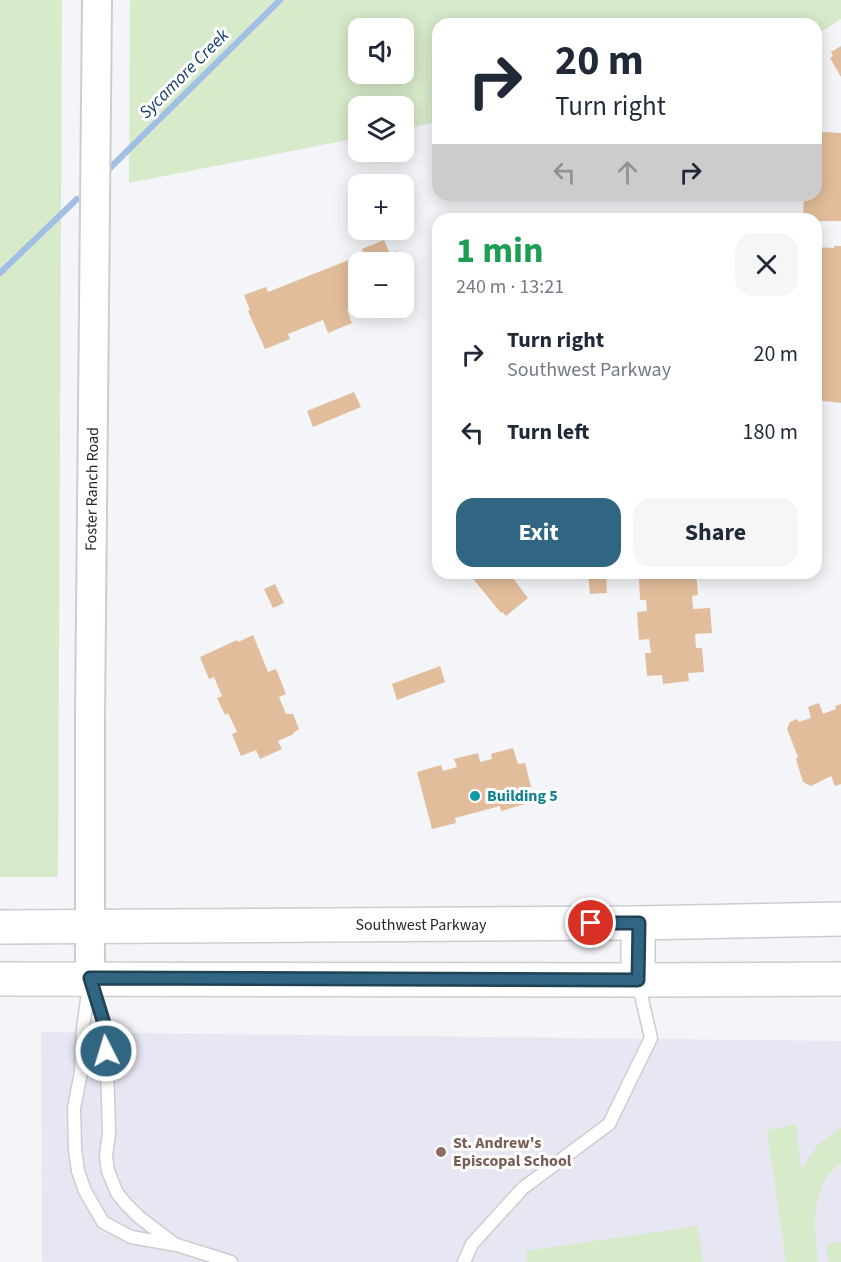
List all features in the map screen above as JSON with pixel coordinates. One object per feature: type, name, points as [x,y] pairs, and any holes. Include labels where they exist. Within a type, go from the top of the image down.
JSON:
[{"type":"main road","name":"Southwest Parkway","points":[[0,927],[639,923],[841,919]]},
{"type":"main road","points":[[638,980],[639,923]]},
{"type":"main road","points":[[0,979],[841,979]]},
{"type":"street","name":"Foster Ranch Road","points":[[90,978],[90,693],[97,0]]},
{"type":"lane","points":[[90,978],[106,1030],[108,1171],[117,1193],[126,1204],[139,1217],[177,1245]]},
{"type":"lane","points":[[90,978],[83,1028],[81,1072],[74,1108],[75,1149],[78,1171],[85,1191],[103,1222],[131,1237],[177,1245],[231,1262]]},
{"type":"lane","points":[[464,1262],[472,1244],[523,1188],[609,1124],[651,1038],[638,980]]},
{"type":"shaded area","name":"St. Andrew's Episcopal School","points":[[41,1032],[841,1041],[841,1262],[42,1262]]},
{"type":"green space","points":[[0,0],[62,0],[58,877],[0,877]]},
{"type":"green space","points":[[130,0],[841,0],[841,19],[822,31],[822,18],[432,18],[432,123],[414,127],[414,96],[348,96],[348,140],[129,183]]},
{"type":"green space","points":[[796,1124],[801,1169],[817,1146],[841,1127],[841,1163],[823,1183],[816,1208],[815,1235],[818,1262],[786,1262],[767,1130]]},
{"type":"green space","points":[[698,1226],[703,1262],[527,1262],[526,1251]]},
{"type":"green space","points":[[841,1242],[841,1262],[828,1262],[826,1244]]},
{"type":"building","points":[[841,46],[841,77],[830,58],[833,56],[831,52]]},
{"type":"building","points":[[822,132],[841,133],[841,221],[822,221],[822,213],[803,213],[804,201],[822,201]]},
{"type":"building","points":[[384,240],[389,252],[363,252],[362,249]]},
{"type":"building","points":[[834,246],[841,246],[841,403],[822,401],[822,247],[834,248]]},
{"type":"building","points":[[348,260],[347,310],[348,318],[352,323],[328,333],[323,320],[288,334],[290,339],[265,349],[248,311],[250,310],[244,295],[266,287],[268,292]]},
{"type":"building","points":[[354,392],[361,407],[313,427],[307,411]]},
{"type":"building","points":[[473,579],[514,579],[528,598],[506,616]]},
{"type":"building","points":[[589,579],[606,579],[607,593],[590,594]]},
{"type":"building","points":[[639,579],[697,579],[698,595],[692,596],[693,609],[710,608],[712,633],[695,634],[696,648],[702,648],[704,672],[688,673],[689,681],[663,684],[662,675],[647,676],[645,653],[651,653],[649,639],[639,640],[637,612],[647,611],[646,600],[640,600]]},
{"type":"building","points":[[275,584],[284,603],[273,608],[264,589]]},
{"type":"building","points":[[253,635],[268,672],[276,669],[286,694],[279,697],[286,714],[293,714],[299,729],[294,734],[278,741],[282,749],[260,759],[256,750],[241,756],[232,734],[237,732],[228,713],[225,715],[217,698],[222,696],[214,677],[209,679],[200,657]]},
{"type":"building","points":[[440,666],[445,682],[397,700],[392,684]]},
{"type":"building","points":[[819,703],[823,714],[836,709],[835,706],[841,704],[841,784],[835,786],[831,776],[811,786],[803,782],[796,759],[798,757],[787,729],[790,722],[811,718],[808,707]]},
{"type":"building","name":"Building 5","points":[[513,748],[518,764],[525,763],[531,787],[525,788],[529,803],[501,811],[500,806],[455,818],[456,823],[432,829],[417,772],[441,765],[443,771],[457,767],[454,759],[478,753],[480,762],[492,759],[491,754]]},
{"type":"waterway","name":"Sycamore Creek","points":[[109,169],[280,0]]},
{"type":"waterway","name":"Sycamore Creek","points":[[0,273],[77,199]]},
{"type":"place","name":"Building 5","points":[[475,796]]},
{"type":"place","name":"St. Andrew's Episcopal School","points":[[441,1152]]},
{"type":"route","points":[[106,1051],[106,1030],[90,978],[638,980],[639,923],[591,923]]}]
